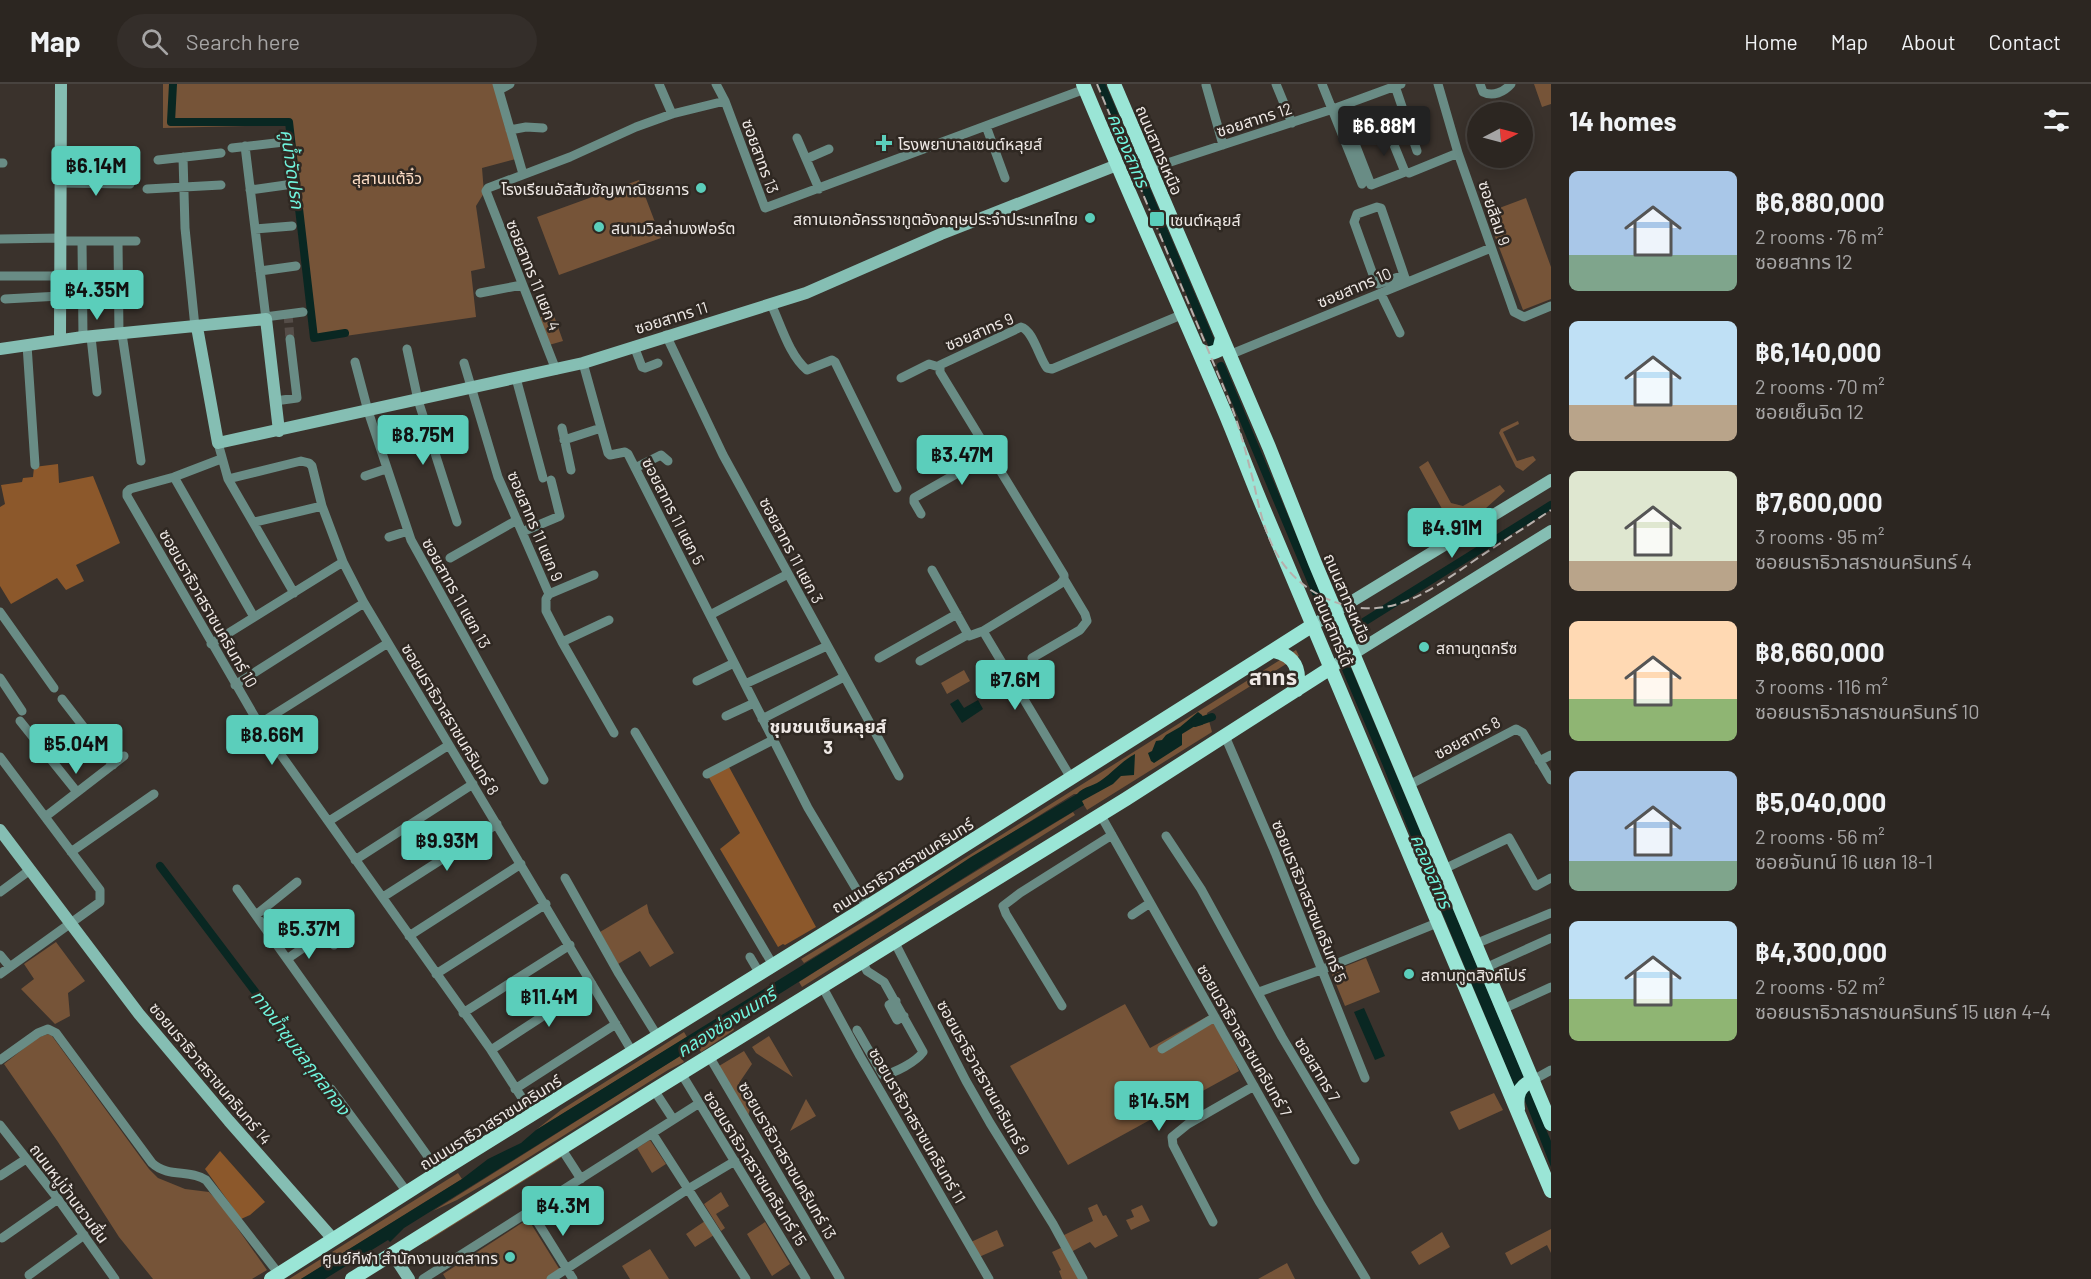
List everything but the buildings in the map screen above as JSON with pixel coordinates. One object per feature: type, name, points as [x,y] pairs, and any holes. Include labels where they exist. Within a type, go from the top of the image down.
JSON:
[{"type":"main road","name":"ถนนสาทรเหนือ","points":[[1114,84],[1551,1124]]},
{"type":"main road","name":"ถนนสาทรใต้","points":[[1084,86],[1332,667],[1551,1191]]},
{"type":"main road","points":[[1197,348],[1210,354],[1218,350],[1222,338]]},
{"type":"main road","points":[[1210,379],[1212,367],[1229,355]]},
{"type":"main road","name":"ถนนนราธิวาสราชนครินทร์","points":[[275,1277],[1313,625]]},
{"type":"main road","points":[[1274,651],[1285,654],[1294,662],[1299,678],[1297,690]]},
{"type":"main road","points":[[352,1279],[654,1089],[895,943],[1332,667]]},
{"type":"main road","points":[[1520,1118],[1518,1094],[1526,1083],[1533,1080]]},
{"type":"street","points":[[60,340],[61,84]]},
{"type":"street","points":[[510,84],[498,87],[523,174],[570,157],[636,127],[672,114],[725,101],[716,84]]},
{"type":"street","points":[[659,84],[672,114]]},
{"type":"street","points":[[1276,84],[1293,123]]},
{"type":"street","points":[[1322,84],[1362,184]]},
{"type":"street","name":"ซอยสีลม 9","points":[[1438,84],[1458,153],[1514,312],[1524,317],[1551,306]]},
{"type":"street","points":[[1480,84],[1483,92],[1488,95],[1507,88],[1511,84]]},
{"type":"street","points":[[1206,85],[1223,145]]},
{"type":"street","points":[[1398,85],[1417,151]]},
{"type":"street","name":"ซอยสาทร 12","points":[[1149,169],[1333,110],[1398,85]]},
{"type":"street","name":"ซอยสาทร 13","points":[[725,101],[764,207],[819,189],[986,126],[1084,86]]},
{"type":"street","points":[[1347,104],[1356,128]]},
{"type":"street","points":[[1383,118],[1405,172],[1371,185],[1350,131],[1356,128],[1383,118]]},
{"type":"street","points":[[986,126],[1005,178]]},
{"type":"street","points":[[510,130],[526,127],[543,128]]},
{"type":"street","points":[[797,138],[819,189]]},
{"type":"street","points":[[232,148],[284,141]]},
{"type":"street","points":[[245,146],[279,431]]},
{"type":"street","points":[[806,159],[829,149]]},
{"type":"street","points":[[159,160],[221,153]]},
{"type":"street","points":[[1409,172],[1458,153]]},
{"type":"street","points":[[183,157],[185,228],[196,327],[221,459],[228,479],[255,522],[294,593]]},
{"type":"street","name":"ซอยสาทร 11","points":[[218,443],[583,363],[666,335],[806,293],[943,233],[1117,165]]},
{"type":"street","name":"ซอยสาทร 11 แยก 4","points":[[523,174],[488,188],[486,191],[556,370]]},
{"type":"street","points":[[61,183],[130,184]]},
{"type":"street","points":[[147,189],[221,185]]},
{"type":"street","points":[[250,190],[286,185]]},
{"type":"street","points":[[1377,207],[1381,208],[1405,278],[1376,283],[1354,222],[1357,214],[1377,207]]},
{"type":"street","points":[[255,229],[292,226]]},
{"type":"street","points":[[0,239],[136,242]]},
{"type":"street","points":[[82,241],[87,337],[97,392]]},
{"type":"street","points":[[118,241],[121,335],[141,461]]},
{"type":"street","name":"ซอยสาทร 10","points":[[1229,355],[1381,294],[1405,278],[1491,248]]},
{"type":"street","points":[[260,270],[296,266]]},
{"type":"street","points":[[0,276],[61,276]]},
{"type":"street","points":[[480,293],[522,285]]},
{"type":"street","points":[[1381,294],[1400,333]]},
{"type":"street","points":[[4,299],[60,296]]},
{"type":"street","points":[[771,304],[792,350],[803,367],[807,370],[832,360],[836,362],[897,488]]},
{"type":"street","points":[[0,348],[196,327],[303,312]]},
{"type":"street","name":"ซอยสาทร 9","points":[[1032,658],[1080,630],[1087,621],[1085,614],[1064,579],[1064,574],[989,455],[939,367],[942,363],[1021,327],[1028,330],[1043,363],[1047,368],[1052,369],[1181,315]]},
{"type":"street","name":"ซอยสาทร 11 แยก 3","points":[[666,335],[723,455],[899,776]]},
{"type":"street","points":[[275,401],[297,398],[290,339]]},
{"type":"street","points":[[27,345],[36,465]]},
{"type":"street","points":[[634,346],[642,367],[658,363]]},
{"type":"street","points":[[406,349],[418,400],[457,522]]},
{"type":"street","name":"ซอยสาทร 11 แยก 13","points":[[355,362],[386,469],[408,531],[427,571],[544,780]]},
{"type":"street","name":"ซอยสาทร 11 แยก 9","points":[[464,363],[496,472],[549,594],[546,599],[546,611],[614,732]]},
{"type":"street","name":"ซอยสาทร 11 แยก 5","points":[[583,363],[608,453],[612,455],[626,452],[773,740],[816,821],[867,907]]},
{"type":"street","points":[[901,378],[929,364],[939,367]]},
{"type":"street","points":[[516,378],[560,516],[522,532]]},
{"type":"street","points":[[564,440],[601,428]]},
{"type":"street","points":[[562,429],[571,470]]},
{"type":"street","points":[[635,468],[661,455],[668,461]]},
{"type":"street","points":[[921,514],[914,498],[989,455]]},
{"type":"street","name":"ซอยนราธิวาสราชนครินทร์ 10","points":[[221,459],[174,477],[130,489],[127,496],[259,724],[491,1050],[533,1115]]},
{"type":"street","name":"ซอยนราธิวาสราชนครินทร์ 8","points":[[228,479],[301,461],[309,462],[314,470],[322,506],[342,562],[364,603],[633,1053]]},
{"type":"street","points":[[365,476],[386,469]]},
{"type":"street","points":[[174,477],[254,617]]},
{"type":"street","name":"ถนนนราธิวาสราชนครินทร์","points":[[1313,625],[1551,480]]},
{"type":"street","points":[[255,522],[322,506]]},
{"type":"street","points":[[450,558],[517,520]]},
{"type":"street","points":[[389,537],[408,531]]},
{"type":"street","points":[[1332,667],[1551,531]]},
{"type":"street","points":[[212,644],[342,562]]},
{"type":"street","points":[[932,570],[968,635]]},
{"type":"street","points":[[710,615],[788,574]]},
{"type":"street","points":[[549,594],[594,575]]},
{"type":"street","points":[[920,661],[968,635],[982,631],[1060,584],[1064,579]]},
{"type":"street","points":[[235,685],[364,603]]},
{"type":"street","points":[[0,612],[54,688]]},
{"type":"street","points":[[879,658],[957,614]]},
{"type":"street","points":[[562,642],[609,620]]},
{"type":"street","points":[[982,631],[1071,778]]},
{"type":"street","points":[[259,724],[388,643]]},
{"type":"street","points":[[745,684],[827,646]]},
{"type":"street","points":[[697,681],[734,663]]},
{"type":"street","points":[[762,719],[844,677]]},
{"type":"street","points":[[0,678],[21,716],[77,792]]},
{"type":"street","points":[[62,699],[112,765]]},
{"type":"street","points":[[726,716],[754,703]]},
{"type":"street","name":"ซอยสาทร 8","points":[[1409,785],[1512,729],[1521,731],[1551,780]]},
{"type":"street","points":[[634,732],[773,965]]},
{"type":"street","name":"ซอยนราธิวาสราชนครินทร์ 5","points":[[1225,736],[1270,839],[1365,1078]]},
{"type":"street","points":[[707,774],[773,740]]},
{"type":"street","points":[[328,821],[449,745]]},
{"type":"street","points":[[1539,761],[1551,755]]},
{"type":"street","points":[[45,816],[124,756]]},
{"type":"street","points":[[0,757],[100,890],[101,896],[100,902],[0,974]]},
{"type":"street","points":[[355,860],[473,784]]},
{"type":"street","points":[[71,852],[154,794]]},
{"type":"street","name":"ซอยนราธิวาสราชนครินทร์ 7","points":[[1100,814],[1320,1203],[1366,1279]]},
{"type":"street","points":[[382,897],[497,824]]},
{"type":"street","name":"ซอยนราธิวาสราชนครินทร์ 14","points":[[1,832],[139,1014],[333,1239]]},
{"type":"street","points":[[1062,1006],[1006,914],[1004,906],[1020,893],[1112,835]]},
{"type":"street","name":"ซอยสาทร 7","points":[[1166,836],[1202,889],[1282,1037],[1355,1160]]},
{"type":"street","points":[[1444,869],[1509,838],[1536,886],[1551,878]]},
{"type":"street","points":[[409,936],[521,864]]},
{"type":"street","points":[[0,892],[30,870]]},
{"type":"street","points":[[565,878],[658,1037]]},
{"type":"street","points":[[256,915],[297,882]]},
{"type":"street","points":[[237,890],[439,1172]]},
{"type":"street","points":[[1132,915],[1150,903]]},
{"type":"street","points":[[436,974],[546,904]]},
{"type":"street","points":[[1475,944],[1551,913]]},
{"type":"street","points":[[1259,992],[1437,922]]},
{"type":"street","points":[[288,959],[323,934],[334,945]]},
{"type":"street","points":[[1485,968],[1551,938]]},
{"type":"street","name":"ซอยนราธิวาสราชนครินทร์ 9","points":[[895,943],[966,1082],[1053,1224],[1083,1279]]},
{"type":"street","points":[[463,1012],[570,945]]},
{"type":"street","points":[[0,955],[10,967]]},
{"type":"street","points":[[750,957],[760,974]]},
{"type":"street","points":[[857,1030],[881,1072],[886,1075],[918,1058],[923,1052],[884,982],[867,970],[862,961]]},
{"type":"street","points":[[491,1050],[592,984]]},
{"type":"street","name":"ซอยนราธิวาสราชนครินทร์ 11","points":[[822,986],[989,1279]]},
{"type":"street","points":[[1503,1009],[1551,987]]},
{"type":"street","points":[[1162,1049],[1215,1017]]},
{"type":"street","points":[[515,1089],[616,1024]]},
{"type":"street","points":[[0,1060],[38,1033],[48,1029],[56,1033],[152,1163],[158,1169],[166,1172],[201,1177],[206,1180],[275,1277]]},
{"type":"street","name":"ซอยนราธิวาสราชนครินทร์ 13","points":[[710,1056],[840,1279]]},
{"type":"street","points":[[1533,1080],[1551,1070]]},
{"type":"street","name":"ซอยนราธิวาสราชนครินทร์ 15","points":[[681,1074],[806,1279]]},
{"type":"street","points":[[1213,1222],[1173,1145],[1172,1137],[1188,1124],[1254,1086]]},
{"type":"street","points":[[331,1089],[407,1192]]},
{"type":"street","points":[[654,1089],[673,1119]]},
{"type":"street","points":[[423,1279],[698,1104]]},
{"type":"street","name":"ถนนหมู่บ้านชวนชื่น","points":[[0,1125],[58,1199],[113,1276]]},
{"type":"street","points":[[652,1133],[746,1279]]},
{"type":"street","points":[[561,1148],[581,1179]]},
{"type":"street","points":[[0,1176],[26,1159]]},
{"type":"street","points":[[551,1279],[688,1189],[735,1161]]},
{"type":"street","points":[[2,1238],[58,1199]]},
{"type":"street","points":[[530,1210],[573,1279]]},
{"type":"street","points":[[29,1275],[84,1235]]},
{"type":"street","points":[[392,1253],[409,1279]]},
{"type":"street","points":[[102,1279],[113,1276]]},
{"type":"green space","name":"สุสานแต้จิ๋ว","points":[[163,84],[494,84],[516,159],[482,168],[484,193],[476,206],[485,268],[471,271],[476,317],[311,341],[286,125],[163,128]]},
{"type":"green space","points":[[1534,84],[1551,84],[1551,104],[1542,107]]},
{"type":"green space","name":"สนามวิลล่ามงฟอร์ต","points":[[639,180],[661,238],[559,275],[537,217]]},
{"type":"green space","points":[[1526,198],[1551,267],[1551,299],[1523,310],[1486,213]]},
{"type":"green space","points":[[553,313],[563,341],[549,345],[540,317]]},
{"type":"green space","points":[[1518,421],[1519,424],[1503,432],[1517,461],[1533,456],[1536,460],[1523,471],[1516,467],[1499,433],[1501,429]]},
{"type":"green space","points":[[1428,461],[1451,503],[1463,506],[1500,485],[1505,491],[1485,509],[1452,527],[1419,467]]},
{"type":"green space","points":[[1296,650],[1299,656],[1207,713],[1212,732],[1087,810],[1077,794],[1074,794],[804,963],[801,959],[874,915]]},
{"type":"green space","points":[[964,670],[970,681],[947,694],[941,683]]},
{"type":"green space","points":[[1073,812],[1075,815],[802,987],[799,982]]},
{"type":"green space","points":[[647,904],[649,913],[674,953],[650,967],[640,951],[618,964],[600,932]]},
{"type":"green space","points":[[56,942],[85,981],[68,993],[70,1016],[55,1024],[21,989],[34,979],[24,964]]},
{"type":"green space","points":[[1366,958],[1380,992],[1345,1006],[1331,972]]},
{"type":"green space","points":[[1125,1004],[1150,1048],[1208,1016],[1227,1043],[1239,1071],[1068,1165],[1010,1066]]},
{"type":"green space","points":[[732,1026],[734,1030],[701,1052],[697,1046]]},
{"type":"green space","points":[[684,1032],[687,1037],[536,1130],[561,1110]]},
{"type":"green space","points":[[48,1034],[52,1036],[149,1169],[158,1178],[185,1189],[209,1192],[219,1202],[267,1270],[252,1279],[153,1279],[119,1237],[4,1064],[37,1038]]},
{"type":"green space","points":[[769,1036],[793,1077],[756,1053],[752,1047]]},
{"type":"green space","points":[[744,1051],[752,1064],[739,1083],[750,1100],[748,1116],[719,1066]]},
{"type":"green space","points":[[680,1056],[684,1062],[512,1168],[457,1200],[433,1211]]},
{"type":"green space","points":[[1494,1093],[1503,1110],[1459,1130],[1450,1112]]},
{"type":"green space","points":[[806,1099],[816,1116],[790,1131]]},
{"type":"green space","points":[[650,1140],[666,1164],[652,1173],[637,1148]]},
{"type":"green space","points":[[561,1154],[562,1157],[426,1242],[424,1240]]},
{"type":"green space","points":[[458,1173],[462,1179],[301,1279],[289,1279]]},
{"type":"green space","points":[[721,1192],[729,1206],[716,1214],[725,1228],[721,1231],[704,1204]]},
{"type":"green space","points":[[1097,1204],[1118,1236],[1095,1248],[1090,1242],[1071,1252],[1062,1236],[1093,1221],[1088,1208]]},
{"type":"green space","points":[[1142,1205],[1150,1221],[1131,1230],[1126,1220],[1134,1217],[1131,1210]]},
{"type":"green space","name":"ศูนย์กีฬา สำนักงานเขตสาทร","points":[[528,1219],[560,1270],[547,1279],[446,1279],[443,1274]]},
{"type":"green space","points":[[705,1221],[714,1235],[695,1247],[686,1234]]},
{"type":"green space","points":[[765,1222],[790,1264],[772,1276],[747,1234]]},
{"type":"green space","points":[[1551,1229],[1551,1253],[1547,1245],[1511,1265],[1505,1253]]},
{"type":"green space","points":[[997,1230],[1004,1246],[979,1257],[971,1242]]},
{"type":"green space","points":[[1442,1232],[1450,1247],[1419,1265],[1411,1252]]},
{"type":"green space","points":[[1063,1247],[1080,1279],[1062,1279],[1059,1271],[1061,1270],[1052,1252]]},
{"type":"green space","points":[[650,1249],[669,1279],[630,1279],[622,1266]]},
{"type":"green space","points":[[1287,1263],[1295,1279],[1258,1279]]},
{"type":"shaded area","points":[[58,464],[59,483],[93,476],[120,543],[76,565],[84,581],[66,590],[57,578],[11,604],[0,586],[0,507],[5,504],[1,485],[22,482],[23,478],[33,477],[34,467]]},
{"type":"shaded area","points":[[729,767],[816,927],[785,945],[778,947],[720,849],[740,833],[708,776]]},
{"type":"shaded area","points":[[220,1151],[265,1202],[250,1215],[241,1219],[205,1169]]},
{"type":"water","points":[[1346,667],[1351,668],[1524,1077],[1519,1080],[1516,1090],[1342,670]]},
{"type":"water","points":[[958,699],[964,708],[978,700],[983,709],[962,723],[950,704]]},
{"type":"water","points":[[1198,712],[1205,722],[1182,734],[1182,745],[1154,763],[1151,761],[1148,753],[1152,751],[1156,741],[1162,740]]},
{"type":"water","points":[[1135,754],[1134,775],[1121,776],[1113,784],[1082,801],[1084,805],[984,865],[773,998],[742,1020],[709,1038],[404,1228],[390,1242],[388,1240],[325,1279],[301,1279],[462,1179],[488,1159],[521,1143],[536,1130],[877,919],[971,857],[1100,781]]},
{"type":"water","points":[[1364,1008],[1385,1056],[1375,1060],[1354,1012]]},
{"type":"water","points":[[1529,1089],[1551,1141],[1551,1167],[1523,1096]]},
{"type":"waterway","name":"คูน้ำวัดปรก","points":[[173,84],[171,122],[289,122],[314,338],[345,333]]},
{"type":"waterway","name":"คลองสาทร","points":[[1101,84],[1214,349]]},
{"type":"waterway","name":"คลองสาทร","points":[[1221,366],[1324,612]]},
{"type":"waterway","name":"คลองช่องนนทรี","points":[[1335,640],[1551,505]]},
{"type":"waterway","name":"คลองช่องนนทรี","points":[[1195,723],[1212,717]]},
{"type":"waterway","name":"ทางน้ำชุมชลกุศลทอง","points":[[160,866],[334,1096]]},
{"type":"tunnel","points":[[288,314],[290,339]]},
{"type":"railway","points":[[1097,84],[1231,405],[1244,444],[1267,533],[1284,566],[1297,580],[1321,596],[1344,605],[1365,608],[1384,607],[1403,602],[1439,584],[1551,510]]},
{"type":"place","name":"โรงพยาบาลเซนต์หลุยส์","points":[[884,143]]},
{"type":"place","name":"โรงเรียนอัสสัมชัญพาณิชยการ","points":[[701,188]]},
{"type":"place","name":"สถานเอกอัครราชทูตอังกฤษประจำประเทศไทย","points":[[1090,218]]},
{"type":"place","name":"เซนต์หลุยส์","points":[[1157,219]]},
{"type":"place","name":"สนามวิลล่ามงฟอร์ต","points":[[599,227]]},
{"type":"place","name":"สถานทูตกรีซ","points":[[1424,647]]},
{"type":"place","name":"สถานทูตสิงค์โปร์","points":[[1409,974]]},
{"type":"place","name":"ศูนย์กีฬา สำนักงานเขตสาทร","points":[[510,1257]]},
{"type":"district","name":"สาทร","points":[[1273,676]]},
{"type":"district","name":"ชุมชนเซ็นหลุยส์ 3","points":[[828,736]]}]
